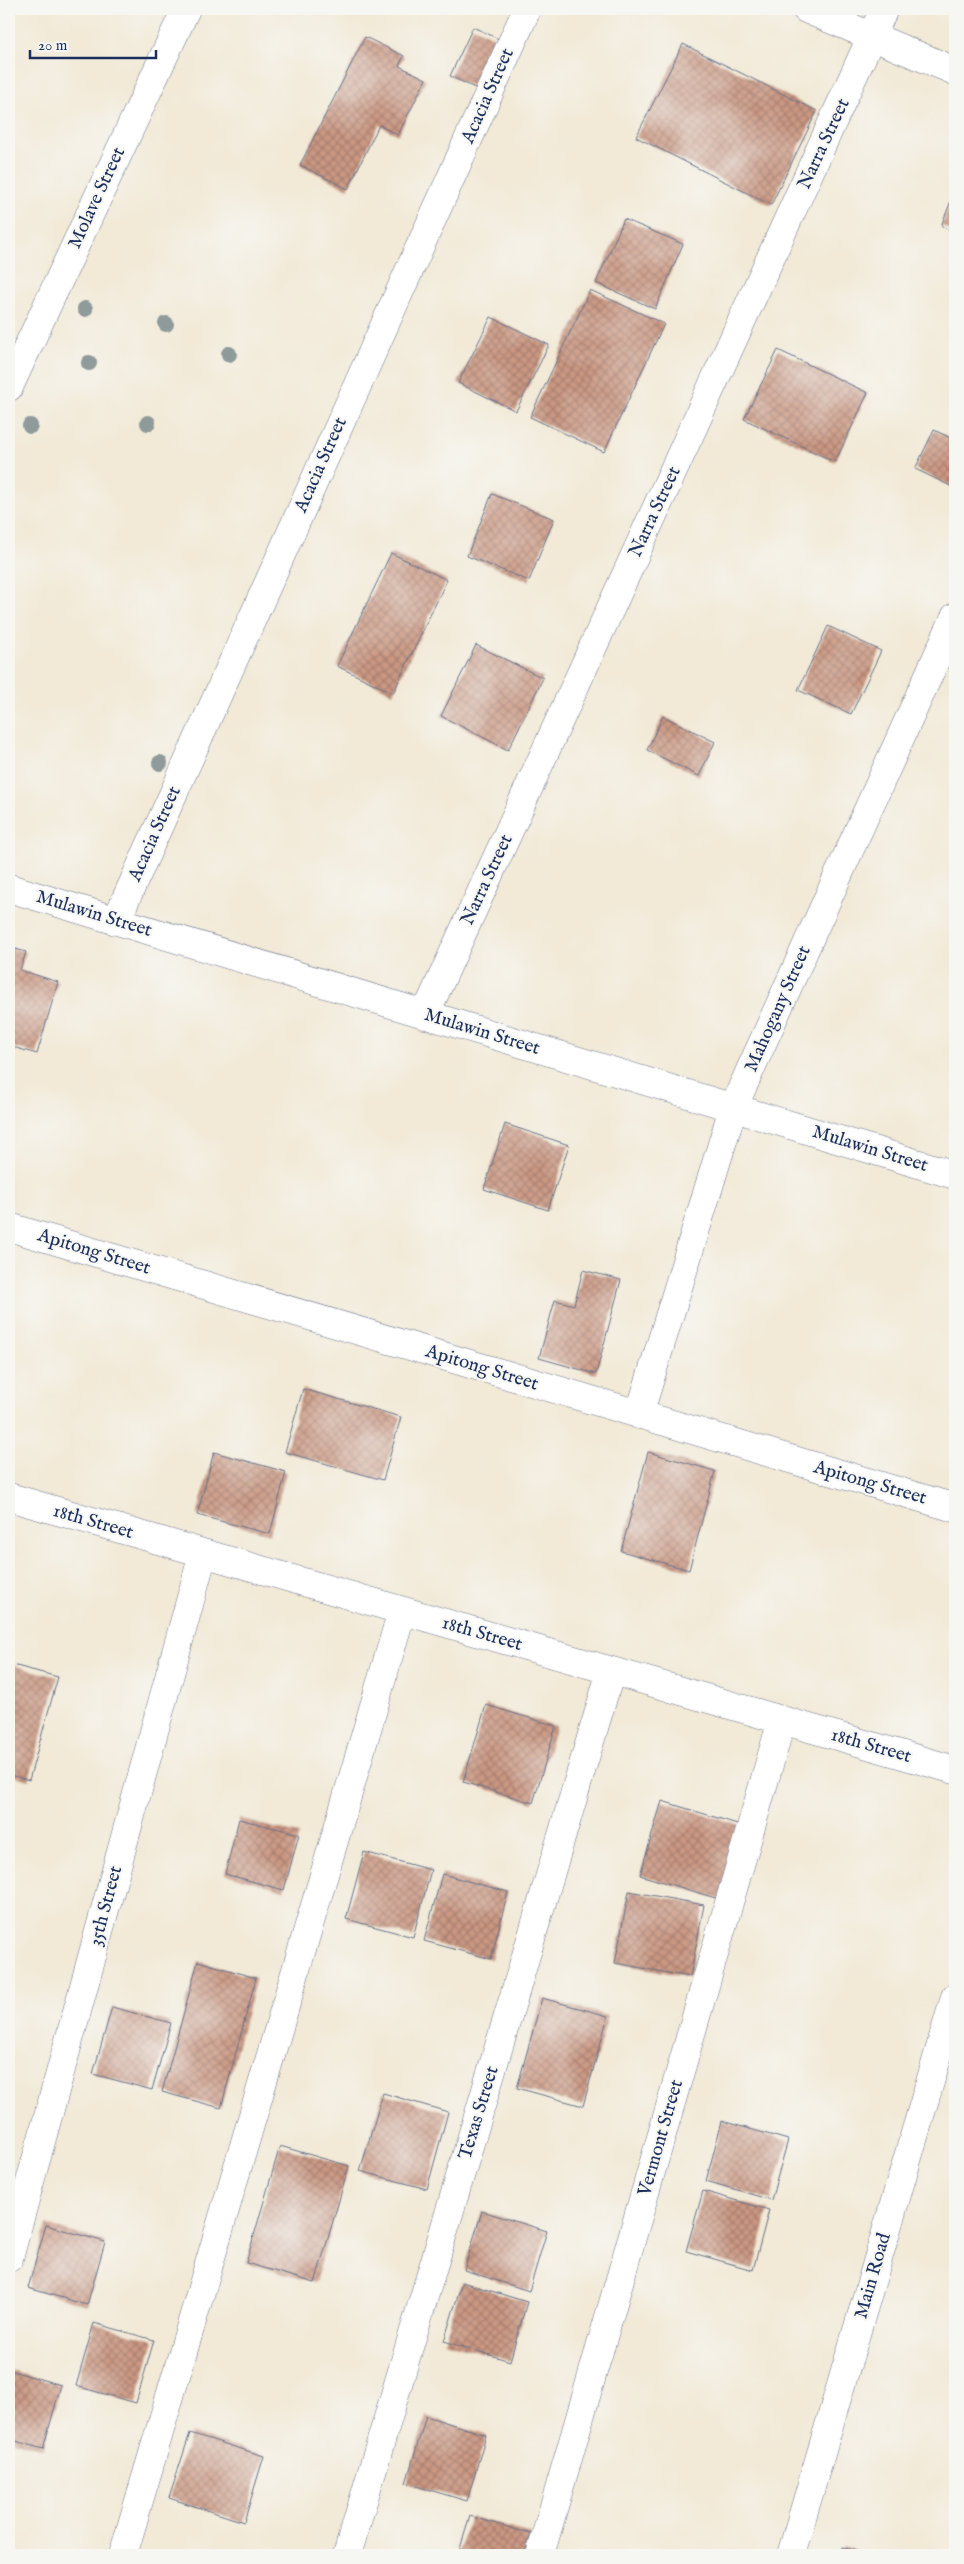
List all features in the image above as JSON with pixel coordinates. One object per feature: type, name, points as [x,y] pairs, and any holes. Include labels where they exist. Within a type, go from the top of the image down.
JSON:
[{"type":"street","name":"Molave Street","points":[[9,387],[186,9]]},
{"type":"street","name":"Acacia Street","points":[[116,921],[527,9]]},
{"type":"street","points":[[806,9],[955,71]]},
{"type":"street","name":"Narra Street","points":[[426,1015],[873,37],[884,9]]},
{"type":"street","name":"Mahogany Street","points":[[639,1415],[733,1108],[955,617]]},
{"type":"street","name":"Mulawin Street","points":[[9,888],[955,1175]]},
{"type":"street","name":"Apitong Street","points":[[9,1227],[955,1508]]},
{"type":"street","name":"18th Street","points":[[9,1497],[955,1770]]},
{"type":"street","name":"35th Street","points":[[9,2258],[203,1554]]},
{"type":"street","points":[[123,2555],[402,1611]]},
{"type":"street","name":"Texas Street","points":[[347,2555],[611,1671]]},
{"type":"street","name":"Vermont Street","points":[[540,2555],[782,1720]]},
{"type":"street","name":"Main Road","points":[[792,2555],[955,1997]]},
{"type":"building","points":[[473,27],[501,40],[477,89],[450,76]]},
{"type":"building","points":[[365,37],[404,56],[399,66],[426,79],[398,135],[379,125],[348,189],[300,165]]},
{"type":"building","points":[[683,44],[817,111],[771,205],[636,137]]},
{"type":"building","points":[[955,191],[955,232],[941,226]]},
{"type":"building","points":[[624,219],[683,244],[655,309],[596,283]]},
{"type":"building","points":[[590,290],[664,324],[604,452],[530,417]]},
{"type":"building","points":[[491,317],[549,345],[516,411],[458,383]]},
{"type":"building","points":[[778,350],[868,393],[835,462],[744,419]]},
{"type":"building","points":[[934,430],[955,440],[955,488],[915,469]]},
{"type":"building","points":[[492,494],[554,519],[529,581],[467,556]]},
{"type":"building","points":[[391,553],[447,580],[393,693],[337,666]]},
{"type":"building","points":[[828,626],[881,651],[851,714],[798,690]]},
{"type":"building","points":[[476,645],[543,678],[508,750],[441,716]]},
{"type":"building","points":[[663,716],[715,742],[699,776],[647,750]]},
{"type":"building","points":[[9,947],[26,952],[20,970],[58,982],[37,1054],[9,1046]]},
{"type":"building","points":[[505,1124],[569,1145],[548,1210],[484,1189]]},
{"type":"building","points":[[583,1270],[621,1280],[596,1374],[539,1358],[555,1300],[574,1305]]},
{"type":"building","points":[[303,1389],[401,1417],[383,1480],[285,1452]]},
{"type":"building","points":[[214,1452],[286,1472],[270,1534],[197,1515]]},
{"type":"building","points":[[648,1452],[715,1471],[689,1570],[621,1551]]},
{"type":"building","points":[[9,1664],[58,1677],[29,1780],[9,1775]]},
{"type":"building","points":[[486,1705],[556,1726],[533,1803],[463,1782]]},
{"type":"building","points":[[662,1801],[744,1826],[722,1900],[640,1875]]},
{"type":"building","points":[[239,1819],[299,1834],[284,1890],[225,1874]]},
{"type":"building","points":[[364,1852],[431,1870],[413,1937],[346,1919]]},
{"type":"building","points":[[442,1874],[508,1892],[491,1959],[424,1941]]},
{"type":"building","points":[[629,1891],[704,1905],[690,1977],[615,1963]]},
{"type":"building","points":[[198,1961],[256,1978],[221,2108],[162,2092]]},
{"type":"building","points":[[542,1998],[608,2016],[583,2106],[517,2088]]},
{"type":"building","points":[[112,2007],[171,2023],[152,2090],[93,2074]]},
{"type":"building","points":[[383,2093],[448,2112],[427,2189],[360,2171]]},
{"type":"building","points":[[722,2121],[788,2140],[771,2200],[706,2181]]},
{"type":"building","points":[[280,2146],[349,2166],[315,2283],[246,2263]]},
{"type":"building","points":[[703,2191],[769,2210],[753,2270],[686,2251]]},
{"type":"building","points":[[955,2210],[955,2225],[951,2224]]},
{"type":"building","points":[[482,2211],[547,2231],[529,2291],[464,2270]]},
{"type":"building","points":[[46,2225],[105,2242],[87,2305],[28,2288]]},
{"type":"building","points":[[462,2282],[527,2302],[510,2361],[444,2341]]},
{"type":"building","points":[[94,2323],[154,2340],[136,2403],[76,2386]]},
{"type":"building","points":[[9,2370],[61,2385],[43,2449],[9,2439]]},
{"type":"building","points":[[426,2416],[486,2435],[467,2501],[406,2483]]},
{"type":"building","points":[[190,2433],[264,2456],[244,2522],[169,2498]]},
{"type":"building","points":[[470,2516],[531,2534],[524,2555],[458,2555]]},
{"type":"building","points":[[843,2547],[870,2555],[840,2555]]}]
